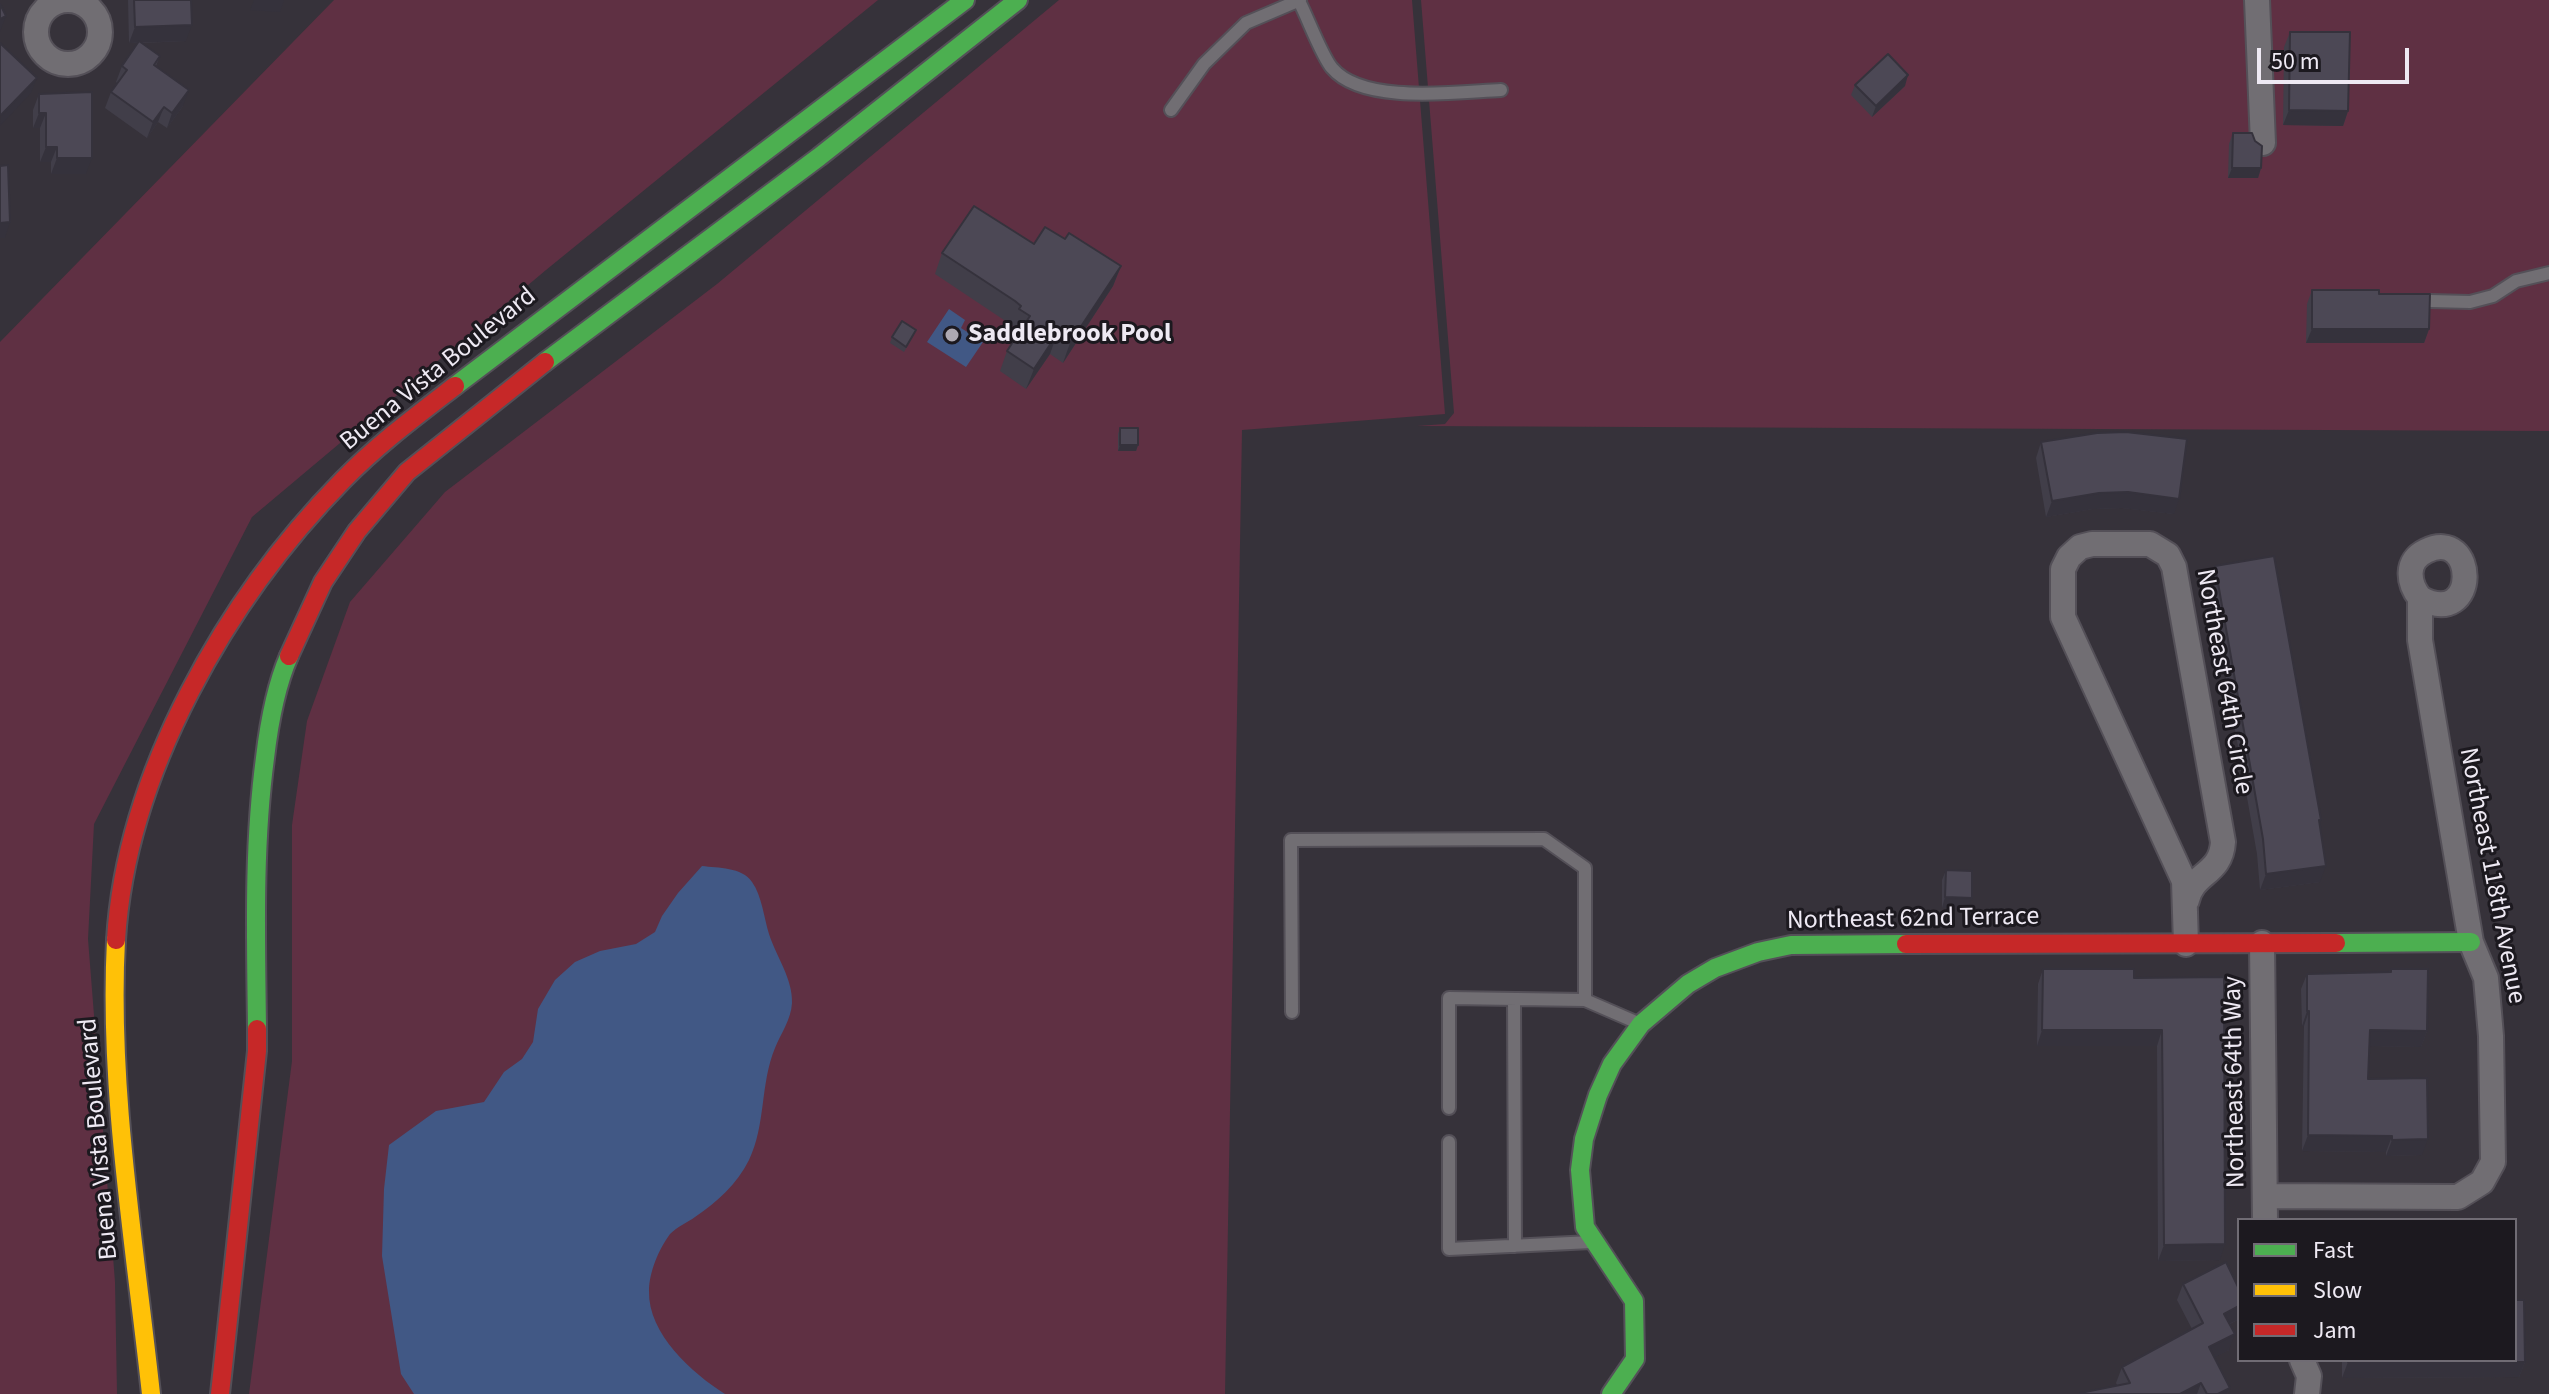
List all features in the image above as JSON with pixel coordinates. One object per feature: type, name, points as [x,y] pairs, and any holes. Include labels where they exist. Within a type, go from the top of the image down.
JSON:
[{"type":"main road","name":"Buena Vista Boulevard","points":[[151,1394],[115,1056],[117,930],[128,864],[152,777],[177,719],[224,635],[265,572],[335,488],[401,427],[965,0]]},
{"type":"main road","points":[[220,1394],[257,1051],[255,880],[260,793],[268,733],[282,673],[323,582],[357,531],[407,472],[509,388],[819,157],[1018,0]]},
{"type":"main road","name":"Northeast 62nd Terrace","points":[[1611,1394],[1635,1359],[1634,1301],[1585,1227],[1580,1170],[1584,1139],[1612,1064],[1641,1024],[1688,984],[1715,968],[1758,952],[1791,945],[2471,942]]},
{"type":"street","points":[[2257,0],[2263,143]]},
{"type":"street","name":"Northeast 64th Circle","points":[[2186,944],[2184,881],[2065,625],[2063,569],[2072,552],[2080,547],[2092,544],[2150,544],[2168,555],[2174,567],[2223,842],[2219,861],[2195,881],[2187,900]]},
{"type":"street","name":"Northeast 118th Avenue","points":[[2266,1208],[2458,1197],[2482,1182],[2493,1162],[2491,1036],[2486,978],[2471,942],[2420,640],[2420,598]]},
{"type":"street","name":"Northeast 64th Way","points":[[2262,943],[2266,1208]]},
{"type":"street","points":[[2303,1362],[2309,1376],[2307,1394]]},
{"type":"lane","points":[[1171,110],[1204,64],[1246,23],[1300,0],[1332,69],[1360,86],[1402,94],[1501,90]]},
{"type":"lane","points":[[2430,301],[2470,302],[2493,296],[2516,281],[2549,273]]},
{"type":"lane","points":[[1292,1012],[1291,840],[1544,839],[1585,868],[1585,1000]]},
{"type":"lane","points":[[1449,1108],[1449,998],[1585,1000],[1641,1024]]},
{"type":"lane","points":[[1514,999],[1515,1246]]},
{"type":"lane","points":[[1449,1142],[1449,1249],[1595,1242]]},
{"type":"shaded area","points":[[334,0],[878,0],[546,270],[252,517],[94,824],[88,939],[115,1282],[117,1394],[0,1394],[0,342]]},
{"type":"shaded area","points":[[1059,0],[1412,0],[1445,414],[1242,430],[1225,1394],[249,1394],[292,1061],[292,825],[307,721],[350,602],[445,492],[717,284]]},
{"type":"shaded area","points":[[1421,0],[2549,0],[2549,431],[1417,426],[1445,424],[1454,413]]},
{"type":"water","name":"Saddlebrook Pool","points":[[949,309],[965,320],[961,328],[983,342],[966,367],[927,342]]},
{"type":"water","points":[[702,866],[736,871],[752,882],[792,994],[788,1021],[770,1062],[758,1133],[749,1160],[739,1177],[719,1199],[670,1234],[651,1276],[651,1307],[664,1337],[686,1364],[725,1394],[414,1394],[401,1374],[382,1256],[389,1145],[436,1111],[484,1102],[504,1072],[522,1059],[533,1042],[538,1009],[555,980],[575,962],[600,951],[636,944],[655,932],[678,893]]},
{"type":"building","points":[[134,0],[191,0],[192,25],[135,27]]},
{"type":"building","points":[[0,4],[6,16],[0,19]]},
{"type":"building","points":[[2290,32],[2350,32],[2348,111],[2289,110]]},
{"type":"building","points":[[139,41],[160,56],[154,65],[189,90],[172,113],[164,107],[153,122],[111,92],[127,70],[122,66]]},
{"type":"building","points":[[0,43],[37,78],[1,115],[0,114]]},
{"type":"building","points":[[1888,54],[1908,75],[1876,106],[1855,85]]},
{"type":"building","points":[[92,92],[92,158],[57,158],[57,147],[46,147],[46,113],[39,113],[39,94]]},
{"type":"building","points":[[2233,133],[2252,133],[2255,141],[2262,146],[2261,168],[2232,168]]},
{"type":"building","points":[[8,165],[10,222],[0,223],[0,166]]},
{"type":"building","points":[[974,206],[1034,244],[1045,227],[1065,239],[1069,233],[1121,266],[1070,343],[1057,334],[1034,369],[1007,351],[1030,316],[1019,309],[1021,306],[1015,301],[942,253]]},
{"type":"building","points":[[2312,290],[2430,294],[2429,329],[2312,329]]},
{"type":"building","points":[[902,321],[916,330],[906,347],[892,337]]},
{"type":"building","points":[[1120,428],[1138,428],[1138,445],[1120,445]]},
{"type":"building","points":[[2126,432],[2187,439],[2179,499],[2128,492],[2099,493],[2052,501],[2041,442]]},
{"type":"building","points":[[2274,556],[2321,820],[2326,866],[2266,874],[2263,839],[2215,566]]},
{"type":"building","points":[[1946,870],[1972,871],[1972,898],[1945,897]]},
{"type":"building","points":[[2043,969],[2134,969],[2134,978],[2224,977],[2225,1244],[2164,1245],[2162,1030],[2042,1030]]},
{"type":"building","points":[[2391,969],[2428,969],[2427,1031],[2370,1030],[2368,1079],[2427,1078],[2428,1139],[2308,1135],[2307,974],[2391,972]]},
{"type":"building","points":[[2226,1262],[2237,1285],[2237,1307],[2224,1314],[2235,1334],[2209,1347],[2230,1388],[2218,1394],[2207,1394],[2201,1383],[2180,1394],[2080,1394],[2130,1383],[2122,1367],[2203,1323],[2183,1284]]},
{"type":"building","points":[[2517,1300],[2524,1300],[2525,1362],[2517,1362]]},
{"type":"traffic: fast","points":[[455,386],[965,0]]},
{"type":"traffic: fast","points":[[545,362],[819,157],[1018,0]]},
{"type":"traffic: fast","points":[[257,1029],[256,894],[261,792],[273,706],[289,656]]},
{"type":"traffic: fast","points":[[2336,943],[2471,942]]},
{"type":"traffic: fast","points":[[1611,1394],[1635,1359],[1634,1301],[1585,1227],[1580,1170],[1584,1139],[1612,1064],[1641,1024],[1688,984],[1715,968],[1758,952],[1791,945],[1906,944]]},
{"type":"traffic: slow","points":[[116,940],[119,1110],[151,1394]]},
{"type":"traffic: jam","points":[[289,656],[323,582],[357,531],[407,472],[545,362]]},
{"type":"traffic: jam","points":[[116,940],[124,877],[140,814],[162,752],[190,691],[223,633],[260,578],[343,480],[383,443],[455,386]]},
{"type":"traffic: jam","points":[[1906,944],[2336,943]]},
{"type":"traffic: jam","points":[[220,1394],[257,1029]]},
{"type":"place","name":"Saddlebrook Pool","points":[[952,335]]}]
